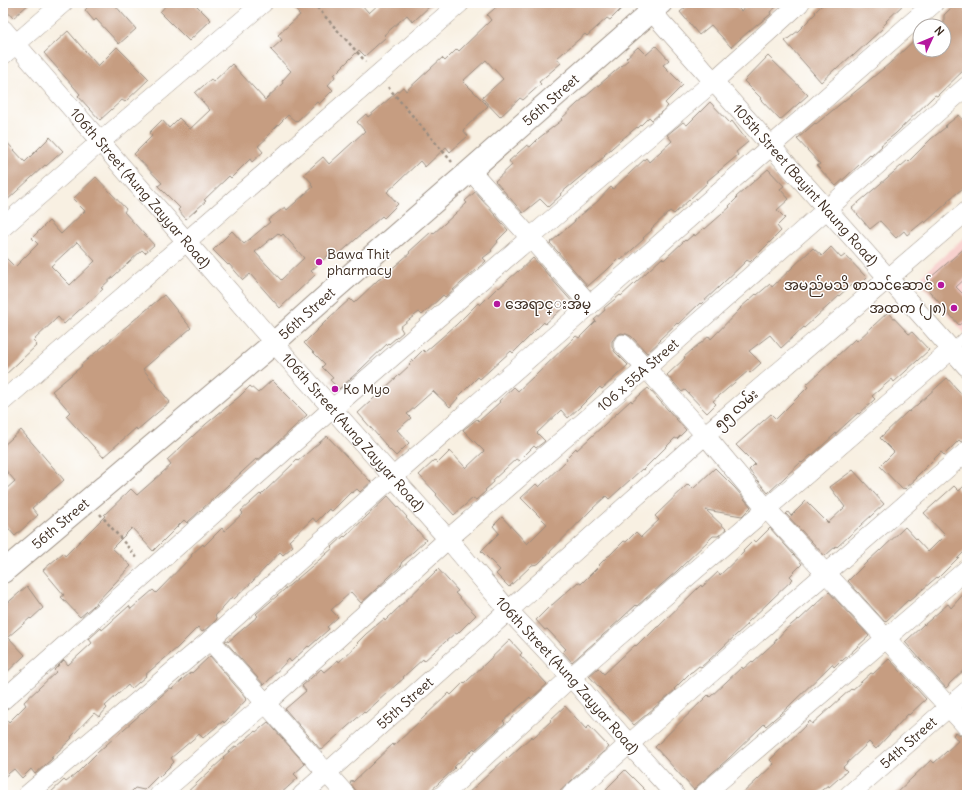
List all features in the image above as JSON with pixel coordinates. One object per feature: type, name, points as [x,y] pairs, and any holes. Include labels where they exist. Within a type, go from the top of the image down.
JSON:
[{"type":"street","points":[[9,49],[63,3]]},
{"type":"street","points":[[3,227],[100,142],[264,3]]},
{"type":"street","points":[[3,401],[460,3]]},
{"type":"street","points":[[3,700],[332,409],[714,81],[800,3]]},
{"type":"street","points":[[27,795],[210,640],[393,477],[934,3]]},
{"type":"street","name":"105th Street (Bayint Naung Road)","points":[[652,6],[770,146],[828,209],[967,367]]},
{"type":"street","name":"56th Street","points":[[3,572],[274,343],[470,170],[652,6]]},
{"type":"street","name":"106th Street (Aung Zayyar Road)","points":[[3,29],[9,49],[100,142],[274,343],[448,539],[508,610],[571,677],[675,795]]},
{"type":"street","name":"106 x 55A Street","points":[[159,795],[266,703],[448,539],[646,368],[967,86]]},
{"type":"street","points":[[470,170],[590,305]]},
{"type":"street","name":"၅၅ လမ်း","points":[[508,610],[705,435],[967,211]]},
{"type":"street","points":[[623,344],[705,435],[766,508],[967,727]]},
{"type":"street","points":[[443,795],[571,677],[952,349]]},
{"type":"street","points":[[572,795],[967,451]]},
{"type":"street","points":[[704,795],[967,570]]},
{"type":"street","name":"55th Street","points":[[302,795],[508,610]]},
{"type":"street","points":[[210,640],[346,795]]},
{"type":"street","name":"54th Street","points":[[849,795],[967,691]]},
{"type":"lane","points":[[952,349],[967,334]]},
{"type":"path","points":[[88,500],[148,571]]},
{"type":"shaded area","name":"အထက (၂၈)","points":[[967,235],[967,336],[917,280]]},
{"type":"building","points":[[3,3],[30,3],[13,18],[3,7]]},
{"type":"building","points":[[92,3],[113,3],[136,29],[119,44],[96,19],[94,21],[85,10]]},
{"type":"building","points":[[168,3],[194,3],[211,20],[189,41],[160,12]]},
{"type":"building","points":[[289,3],[360,3],[369,13],[380,3],[433,3],[413,22],[407,15],[384,35],[386,37],[365,56],[359,50],[334,75],[335,77],[328,85],[333,90],[319,104],[317,102],[296,122],[288,115],[258,146],[263,152],[252,162],[250,159],[231,178],[229,176],[204,200],[206,201],[186,219],[178,210],[180,208],[158,186],[162,183],[134,154],[152,136],[149,133],[162,120],[169,128],[179,118],[190,129],[210,110],[195,93],[211,79],[213,82],[232,64],[265,100],[283,83],[282,81],[291,71],[271,50],[282,40],[278,35],[300,15]]},
{"type":"building","points":[[501,3],[627,3],[610,20],[607,18],[587,36],[585,34],[557,58],[561,63],[539,82],[541,84],[523,100],[520,98],[500,117],[482,98],[503,79],[486,60],[463,81],[488,106],[463,130],[468,136],[450,152],[446,147],[425,167],[420,161],[387,192],[398,204],[384,218],[382,216],[338,255],[334,250],[311,271],[315,275],[280,308],[250,274],[243,280],[229,264],[228,265],[213,250],[232,231],[244,244],[270,222],[268,220],[285,207],[287,210],[313,187],[311,185],[312,183],[304,174],[323,157],[329,164],[365,131],[357,122],[366,114],[368,117],[403,87],[406,91],[442,58],[445,61],[457,49],[459,51],[491,20],[487,15]],"holes":[[[278,233],[281,236],[283,234],[304,258],[281,280],[255,252]]]},
{"type":"building","points":[[691,3],[733,3],[741,11],[750,3],[781,3],[770,12],[771,14],[731,47],[711,25],[699,35],[680,12]]},
{"type":"building","points":[[824,3],[905,3],[886,21],[887,22],[882,27],[883,28],[853,56],[852,55],[837,69],[836,68],[821,82],[785,41],[798,31]]},
{"type":"building","points":[[956,3],[959,3],[967,12],[967,67],[937,96],[935,95],[895,134],[881,145],[882,146],[871,156],[870,155],[836,186],[817,166],[820,164],[797,139],[889,64],[912,42],[912,58],[952,58],[952,18],[944,18],[944,15]]},
{"type":"building","points":[[68,31],[98,66],[117,47],[149,79],[125,102],[122,100],[100,120],[78,96],[80,94],[44,53]]},
{"type":"building","points":[[656,46],[669,60],[663,65],[683,85],[665,103],[668,106],[652,120],[649,117],[638,128],[637,127],[621,140],[604,155],[605,156],[560,194],[561,195],[548,207],[540,199],[523,213],[495,181],[512,165],[509,161],[527,145],[530,147],[562,120],[561,119],[577,104],[628,60],[626,58],[638,47],[646,55]]},
{"type":"building","points":[[768,56],[808,95],[780,120],[744,81]]},
{"type":"building","points":[[710,102],[730,123],[732,121],[748,142],[736,152],[738,155],[707,181],[708,182],[674,214],[670,211],[651,229],[652,230],[643,238],[644,239],[621,260],[619,258],[588,286],[550,243],[597,202],[611,187],[613,189],[646,158],[649,162],[672,141],[667,135],[683,122],[687,125]]},
{"type":"building","points":[[959,115],[967,125],[967,185],[947,201],[948,202],[925,223],[924,221],[907,235],[904,231],[896,238],[880,221],[870,229],[852,208],[908,160],[909,161],[931,139],[946,127],[945,126]]},
{"type":"building","points":[[50,137],[63,151],[46,166],[45,165],[3,204],[3,138],[25,162]]},
{"type":"building","points":[[768,169],[784,186],[780,189],[789,199],[777,210],[785,218],[777,226],[781,231],[750,262],[747,260],[701,304],[700,303],[678,324],[677,323],[647,353],[631,336],[621,333],[616,336],[612,341],[612,347],[628,365],[602,389],[600,387],[568,418],[561,410],[537,433],[545,441],[536,448],[534,446],[519,461],[516,459],[493,480],[494,482],[485,490],[486,491],[476,500],[473,498],[454,515],[419,475],[435,460],[438,463],[450,451],[466,468],[484,451],[463,430],[477,419],[479,421],[514,387],[518,391],[576,336],[579,338],[596,321],[594,320],[605,310],[604,308],[620,295],[621,296],[662,258],[664,260],[685,240],[686,241],[694,234],[695,236],[704,228],[705,229],[730,207],[729,206],[737,198],[736,197]]},
{"type":"building","points":[[96,177],[126,209],[124,212],[154,245],[145,253],[142,250],[101,288],[103,289],[64,324],[58,317],[33,341],[37,345],[3,377],[3,255],[15,267],[38,244],[32,238],[49,221],[61,234],[85,211],[73,199]],"holes":[[[77,242],[95,261],[70,285],[51,266]]]},
{"type":"building","points":[[475,192],[508,230],[497,241],[498,242],[491,250],[492,251],[483,258],[486,261],[445,297],[443,295],[422,315],[419,312],[400,327],[403,332],[389,344],[388,343],[339,389],[330,380],[333,378],[322,367],[325,364],[304,343],[350,299],[354,303],[379,279],[410,253],[409,252],[431,232],[433,234],[467,203],[465,201]]},
{"type":"building","name":"အထက (၂၈)","points":[[967,246],[967,277],[956,287],[967,298],[967,319],[959,325],[923,284]]},
{"type":"building","points":[[831,247],[841,258],[845,255],[867,278],[855,290],[851,285],[781,348],[770,335],[749,351],[761,363],[750,373],[748,371],[713,401],[716,404],[707,413],[685,390],[682,392],[667,375],[699,344],[709,336],[711,339],[740,308],[756,294],[757,295],[770,284],[772,287],[813,248],[822,256]]},
{"type":"building","points":[[533,258],[574,304],[569,308],[566,305],[545,324],[544,322],[513,353],[511,351],[480,379],[478,377],[450,407],[433,391],[407,414],[411,418],[397,430],[409,443],[396,456],[358,413],[410,365],[409,364],[423,350],[425,352],[456,325],[478,303],[480,305],[498,287],[499,288]]},
{"type":"building","points":[[164,295],[191,328],[143,369],[170,402],[137,430],[136,428],[103,457],[66,416],[70,412],[52,391]]},
{"type":"building","points":[[888,312],[909,334],[912,332],[929,350],[894,382],[892,379],[872,396],[875,399],[859,414],[858,413],[811,456],[802,463],[801,462],[768,493],[749,470],[755,464],[736,445],[771,414],[776,419],[808,387],[806,385],[855,339],[857,341]]},
{"type":"building","points":[[947,378],[967,400],[967,440],[961,442],[959,440],[944,455],[941,452],[916,477],[917,478],[905,489],[902,489],[880,466],[894,452],[880,438],[908,411],[909,412]]},
{"type":"building","points":[[272,380],[307,415],[257,461],[256,459],[187,523],[184,520],[153,551],[132,528],[112,548],[131,566],[92,607],[80,617],[61,597],[64,595],[43,570],[63,553],[65,556],[131,489],[137,495],[171,465],[167,460],[250,386],[258,393]]},
{"type":"building","points":[[648,388],[686,430],[677,439],[675,438],[643,470],[642,469],[609,499],[606,496],[538,564],[532,565],[509,587],[496,574],[500,570],[481,551],[499,533],[493,526],[502,517],[527,544],[547,524],[521,498],[536,484],[539,487],[567,460],[566,458],[576,448],[577,450],[631,400],[632,402]]},
{"type":"building","points":[[21,430],[64,480],[32,508],[38,515],[15,536],[3,522],[3,492],[15,481],[3,467],[3,446]]},
{"type":"building","points":[[327,436],[371,482],[360,492],[357,489],[352,493],[351,492],[332,511],[329,509],[316,522],[313,518],[289,541],[293,546],[283,555],[280,552],[234,599],[232,597],[215,616],[217,619],[212,624],[202,632],[198,627],[131,689],[128,685],[105,706],[107,708],[99,717],[94,713],[71,737],[72,738],[51,758],[53,758],[35,774],[31,769],[22,778],[14,769],[3,778],[3,715],[9,722],[26,705],[24,702],[56,672],[54,670],[64,660],[68,665],[92,643],[89,639],[101,628],[102,630],[129,606],[131,609],[153,590],[156,593],[192,556],[191,555],[203,544],[204,546],[222,528],[224,531],[243,513],[241,511],[260,494],[261,495],[297,460],[298,461]]},
{"type":"building","points":[[715,468],[751,507],[742,516],[706,510],[726,529],[718,536],[713,536],[677,571],[572,662],[563,652],[566,649],[536,620],[578,582],[581,584],[624,541],[626,542],[636,532],[641,537],[659,520],[655,516],[688,484],[693,489]]},
{"type":"building","points":[[853,470],[884,504],[825,556],[786,514],[788,512],[791,516],[806,501],[828,523],[845,507],[830,487]]},
{"type":"building","points":[[967,483],[967,549],[938,578],[937,577],[909,601],[908,600],[885,622],[848,581],[905,527],[928,552],[945,535],[924,513],[954,486],[959,491]]},
{"type":"building","points":[[388,496],[426,540],[401,563],[402,565],[361,603],[351,592],[331,610],[338,617],[327,627],[329,629],[291,662],[289,659],[264,685],[225,641],[227,640],[228,642],[258,616],[256,614],[333,548],[332,547],[344,536],[345,537]]},
{"type":"building","points":[[770,528],[802,564],[790,576],[793,579],[709,660],[701,667],[699,666],[691,672],[674,689],[675,690],[634,725],[589,676],[598,668],[604,674],[635,645],[636,646],[658,627],[701,585],[702,587],[718,572],[720,575],[754,540],[756,542]]},
{"type":"building","points":[[438,569],[458,591],[455,593],[476,615],[457,634],[455,633],[424,661],[423,659],[365,713],[364,712],[321,750],[285,709],[306,691],[302,686],[321,669],[324,672],[338,660],[339,662],[366,634],[384,619],[385,621]]},
{"type":"building","points":[[27,586],[43,608],[8,637],[25,655],[3,676],[3,607]]},
{"type":"building","points":[[967,590],[967,667],[946,688],[905,642],[948,604],[951,608]]},
{"type":"building","points":[[829,592],[869,636],[842,661],[841,660],[834,667],[832,664],[788,707],[766,726],[764,724],[694,790],[655,747],[708,695],[710,697],[742,667],[743,669],[752,661],[753,662],[775,642],[785,630],[798,619],[799,620]]},
{"type":"building","points":[[510,640],[522,653],[520,655],[547,684],[503,721],[505,723],[475,750],[474,748],[426,795],[357,795],[357,792],[350,783],[352,780],[353,782],[393,744],[394,746],[449,693],[451,695],[464,682],[465,683]]},
{"type":"building","points":[[210,656],[247,699],[224,723],[223,721],[203,738],[199,734],[171,758],[174,762],[144,790],[135,788],[128,795],[48,795],[64,780],[66,782],[75,775],[97,753],[169,689],[172,689],[191,672],[192,673]]},
{"type":"building","points":[[889,659],[926,699],[909,715],[908,714],[876,749],[869,742],[843,767],[847,771],[829,787],[828,785],[816,795],[741,795],[774,764],[770,760],[810,721],[812,724],[851,689],[852,690],[871,673],[873,674]]},
{"type":"building","points":[[565,706],[586,729],[589,726],[609,747],[556,795],[466,795],[507,757],[508,758],[532,736],[533,738]]},
{"type":"building","points":[[268,722],[305,764],[294,774],[298,778],[279,795],[184,795],[224,758],[223,757]]},
{"type":"building","points":[[956,732],[967,738],[967,795],[894,795],[931,760],[934,763],[958,741],[953,735]]},
{"type":"building","points":[[625,770],[650,795],[612,795],[606,789]]},
{"type":"place","name":"Bawa Thit pharmacy","points":[[319,262]]},
{"type":"place","name":"အမည်မသိ စာသင်ဆောင်","points":[[941,285]]},
{"type":"place","name":"အေရာင္းအိမ္","points":[[497,304]]},
{"type":"place","name":"အထက (၂၈)","points":[[954,308]]},
{"type":"place","name":"Ko Myo","points":[[335,389]]}]
